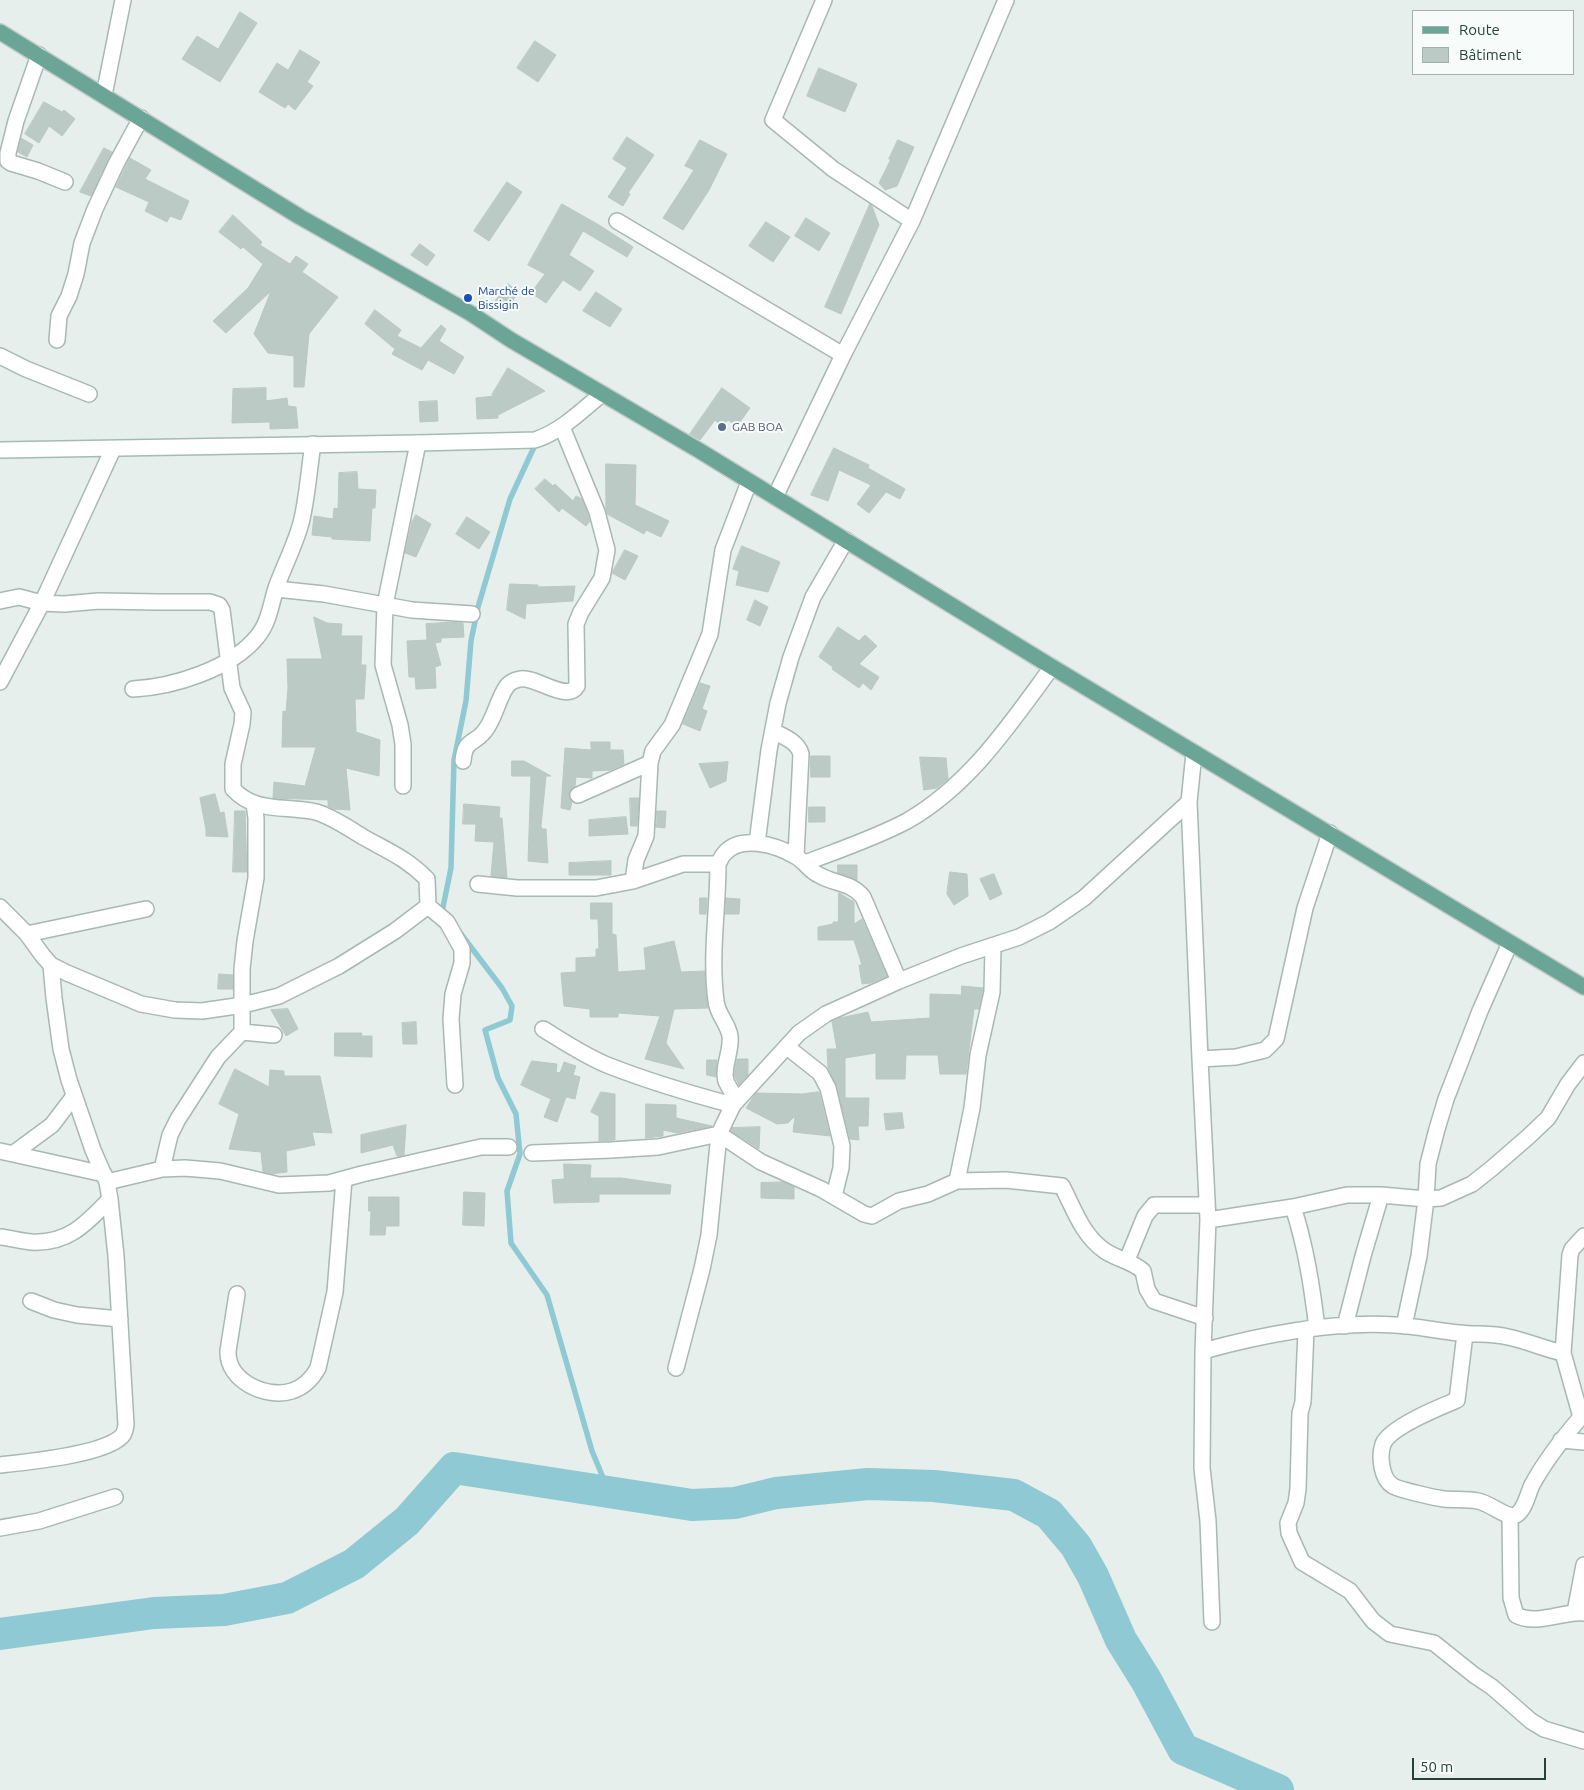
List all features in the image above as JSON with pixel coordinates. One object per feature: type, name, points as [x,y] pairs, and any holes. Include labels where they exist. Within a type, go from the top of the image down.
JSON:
[{"type":"main road","points":[[0,32],[300,217],[470,313],[511,340],[775,496],[1052,667],[1584,987]]},
{"type":"street","points":[[104,95],[123,0]]},
{"type":"street","points":[[824,0],[773,120],[833,169],[912,221]]},
{"type":"street","points":[[775,496],[843,355],[912,221],[1006,0]]},
{"type":"street","points":[[39,55],[16,120],[7,157],[11,163],[65,182]]},
{"type":"street","points":[[57,340],[59,316],[69,296],[86,230],[116,164],[141,118]]},
{"type":"street","points":[[617,221],[843,355]]},
{"type":"street","points":[[0,356],[26,369],[89,394]]},
{"type":"street","points":[[0,450],[535,440],[549,435],[562,427],[602,394]]},
{"type":"street","points":[[463,761],[464,750],[471,741],[484,733],[507,686],[513,680],[523,678],[562,692],[575,690],[577,686],[576,624],[581,612],[602,578],[607,550],[597,512],[562,427]]},
{"type":"street","points":[[403,786],[403,744],[400,725],[383,665],[385,606],[418,443]]},
{"type":"street","points":[[133,689],[178,682],[227,661],[257,637],[266,623],[276,589],[301,523],[313,444]]},
{"type":"street","points":[[0,682],[42,602],[113,449]]},
{"type":"street","points":[[633,880],[636,860],[646,836],[650,764],[653,751],[672,725],[710,634],[723,550],[749,482]]},
{"type":"street","points":[[757,843],[765,777],[778,703],[791,657],[814,597],[846,540]]},
{"type":"street","points":[[276,589],[324,594],[412,610],[472,614]]},
{"type":"street","points":[[0,601],[18,597],[64,604],[99,601],[216,603],[219,605],[222,610],[227,661],[232,688],[243,712],[233,764],[233,789],[241,798],[254,804],[316,812],[335,820],[412,864],[427,879],[428,906],[447,922],[462,949],[462,963],[453,994],[452,1019],[455,1085]]},
{"type":"street","points":[[800,859],[874,836],[907,820],[957,785],[978,764],[1052,667]]},
{"type":"street","points":[[773,731],[800,748],[800,859]]},
{"type":"street","points":[[1194,752],[1190,802],[1207,1212],[1202,1468],[1208,1520],[1212,1622]]},
{"type":"street","points":[[578,795],[632,770],[650,764]]},
{"type":"street","points":[[676,1368],[709,1235],[719,1134],[735,1103],[800,1032],[826,1014],[899,981],[961,956],[1019,937],[1049,922],[1084,898],[1190,802]]},
{"type":"street","points":[[162,1169],[170,1135],[178,1119],[218,1057],[242,1032],[243,1005],[241,990],[244,951],[256,878],[254,804]]},
{"type":"street","points":[[1200,1059],[1236,1057],[1265,1050],[1276,1039],[1305,908],[1330,833]]},
{"type":"street","points":[[735,1103],[726,1081],[725,1074],[730,1039],[729,1032],[718,1012],[716,1003],[713,959],[718,864],[724,854],[734,846],[757,843],[776,848],[800,859],[818,876],[850,885],[858,890],[899,981]]},
{"type":"street","points":[[478,884],[517,888],[596,888],[633,880],[683,864],[718,864]]},
{"type":"street","points":[[0,907],[27,934],[51,964],[93,985],[141,1004],[175,1010],[202,1011],[243,1005],[279,996],[339,966],[394,931],[428,906]]},
{"type":"street","points":[[27,934],[146,909]]},
{"type":"street","points":[[1404,1326],[1419,1256],[1426,1200],[1428,1164],[1446,1099],[1480,1011],[1510,943]]},
{"type":"street","points":[[957,1181],[972,1108],[978,1055],[992,992],[993,946]]},
{"type":"street","points":[[0,1465],[86,1452],[112,1442],[123,1435],[126,1425],[114,1227],[110,1200],[105,1178],[74,1096],[62,1050],[51,964]]},
{"type":"street","points":[[543,1029],[580,1052],[606,1065],[650,1080],[735,1103]]},
{"type":"street","points":[[242,1032],[274,1035]]},
{"type":"street","points":[[787,1046],[820,1073],[828,1088],[842,1146],[842,1168],[834,1196]]},
{"type":"street","points":[[1127,1260],[1145,1216],[1154,1205],[1207,1212],[1293,1207],[1347,1195],[1381,1195],[1426,1200],[1441,1198],[1472,1184],[1491,1170],[1548,1118],[1568,1084],[1584,1063]]},
{"type":"street","points":[[7,1152],[52,1125],[74,1096]]},
{"type":"street","points":[[532,1152],[658,1147],[719,1134],[761,1162],[821,1189],[864,1214],[872,1216],[899,1201],[928,1194],[957,1181],[1006,1180],[1062,1186],[1075,1215],[1088,1235],[1106,1251],[1127,1260],[1143,1271],[1147,1290],[1154,1301],[1205,1318]]},
{"type":"street","points":[[7,1152],[105,1178],[162,1169],[185,1168],[220,1171],[279,1185],[329,1183],[481,1148],[509,1147]]},
{"type":"street","points":[[237,1294],[228,1351],[228,1360],[231,1368],[240,1378],[263,1391],[291,1391],[303,1386],[312,1378],[318,1368],[335,1292],[344,1179]]},
{"type":"street","points":[[1345,1326],[1360,1265],[1381,1195]]},
{"type":"street","points":[[0,1236],[30,1242],[48,1241],[68,1236],[82,1227],[110,1200]]},
{"type":"street","points":[[1293,1207],[1312,1279],[1312,1329],[1300,1413],[1298,1489],[1296,1503],[1288,1523],[1289,1533],[1302,1562],[1350,1591],[1373,1621],[1390,1634],[1434,1644],[1474,1675],[1492,1686],[1531,1721],[1544,1729],[1584,1741]]},
{"type":"street","points":[[1465,1334],[1457,1400],[1430,1412],[1388,1436],[1383,1445],[1382,1464],[1385,1478],[1392,1486],[1442,1499],[1478,1501],[1491,1505],[1510,1516],[1516,1515],[1532,1484],[1561,1440],[1582,1417],[1563,1353],[1570,1255],[1572,1249],[1584,1236]]},
{"type":"street","points":[[31,1301],[54,1310],[78,1315],[120,1318]]},
{"type":"street","points":[[1204,1351],[1263,1336],[1312,1329],[1345,1326],[1404,1326],[1465,1334],[1509,1337],[1563,1353]]},
{"type":"street","points":[[1561,1440],[1584,1442]]},
{"type":"street","points":[[0,1528],[39,1521],[115,1497]]},
{"type":"street","points":[[1510,1516],[1511,1598],[1516,1615],[1523,1619],[1539,1619],[1579,1613],[1584,1565]]},
{"type":"building","points":[[240,12],[257,23],[220,82],[182,59],[197,36],[218,49]]},
{"type":"building","points":[[535,41],[556,55],[538,82],[517,68]]},
{"type":"building","points":[[300,50],[320,62],[307,82],[313,86],[295,110],[288,104],[285,108],[259,92],[277,63],[288,70]]},
{"type":"building","points":[[819,68],[857,84],[845,112],[807,96]]},
{"type":"building","points":[[44,102],[62,112],[64,110],[75,119],[62,136],[49,126],[39,143],[25,134]]},
{"type":"building","points":[[627,137],[654,155],[628,193],[630,194],[623,206],[608,197],[627,168],[613,159]]},
{"type":"building","points":[[21,138],[33,145],[27,157],[18,152]]},
{"type":"building","points":[[700,140],[727,154],[709,190],[683,230],[663,218],[694,170],[685,166]]},
{"type":"building","points":[[898,140],[914,147],[897,186],[885,190],[879,183]]},
{"type":"building","points":[[104,148],[112,152],[91,196],[80,192]]},
{"type":"building","points":[[130,158],[151,170],[145,179],[189,201],[181,220],[170,216],[167,222],[145,211],[149,202],[116,187]]},
{"type":"building","points":[[507,182],[522,192],[489,241],[474,231]]},
{"type":"building","points":[[562,204],[633,247],[627,257],[583,231],[569,255],[594,271],[580,291],[563,280],[546,303],[531,293],[545,274],[528,265]]},
{"type":"building","points":[[870,204],[879,225],[841,314],[825,307]]},
{"type":"building","points":[[233,215],[262,242],[260,245],[290,264],[296,256],[308,264],[302,272],[338,297],[309,334],[304,387],[294,387],[294,356],[268,353],[254,334],[271,291],[226,333],[213,321],[248,288],[263,264],[243,247],[241,249],[219,232]]},
{"type":"building","points":[[806,218],[830,233],[819,251],[795,236]]},
{"type":"building","points":[[766,222],[790,237],[773,262],[749,246]]},
{"type":"building","points":[[420,244],[435,255],[427,266],[411,255]]},
{"type":"building","points":[[508,284],[519,292],[505,311],[494,303]]},
{"type":"building","points":[[596,292],[622,309],[610,327],[583,311]]},
{"type":"building","points":[[375,310],[401,330],[397,336],[421,348],[441,325],[446,329],[439,341],[464,357],[454,374],[428,360],[422,370],[392,354],[395,349],[365,324]]},
{"type":"building","points":[[508,368],[545,391],[498,415],[498,418],[477,419],[476,398],[494,396],[492,395]]},
{"type":"building","points":[[266,388],[266,401],[287,398],[288,406],[296,407],[298,428],[270,429],[270,422],[232,423],[233,389]]},
{"type":"building","points":[[722,388],[750,408],[737,426],[728,420],[722,427],[715,420],[700,440],[690,434]]},
{"type":"building","points":[[437,401],[438,421],[420,422],[419,402]]},
{"type":"building","points":[[834,448],[869,465],[868,468],[905,489],[900,499],[886,492],[869,513],[857,504],[871,485],[839,470],[828,501],[811,495]]},
{"type":"building","points":[[606,464],[636,465],[635,505],[669,521],[661,537],[646,530],[644,534],[607,514]]},
{"type":"building","points":[[357,472],[358,489],[376,490],[375,508],[372,508],[370,541],[332,539],[332,537],[312,535],[314,516],[333,519],[334,508],[338,509],[339,473]]},
{"type":"building","points":[[545,479],[553,486],[555,484],[573,501],[576,496],[582,499],[590,521],[586,526],[562,508],[559,512],[535,489]]},
{"type":"building","points":[[416,515],[431,524],[416,557],[405,553],[412,522]]},
{"type":"building","points":[[467,517],[490,532],[479,549],[456,534]]},
{"type":"building","points":[[742,546],[780,562],[768,592],[736,585],[739,571],[733,569]]},
{"type":"building","points":[[625,550],[638,556],[625,580],[612,573]]},
{"type":"building","points":[[510,584],[538,585],[538,587],[575,586],[573,601],[526,604],[525,619],[507,610]]},
{"type":"building","points":[[755,600],[768,607],[760,626],[747,620]]},
{"type":"building","points":[[314,617],[327,623],[342,624],[341,636],[362,636],[361,665],[366,665],[364,699],[355,699],[356,732],[380,740],[379,776],[346,768],[350,810],[334,809],[328,806],[328,800],[273,798],[274,782],[305,786],[316,747],[282,747],[283,711],[286,712],[288,688],[287,659],[322,659]]},
{"type":"building","points":[[463,623],[464,637],[441,638],[441,642],[435,643],[441,665],[435,667],[436,688],[416,689],[415,677],[409,677],[407,641],[427,640],[426,624]]},
{"type":"building","points":[[838,627],[859,641],[865,635],[877,646],[859,664],[879,677],[871,690],[863,683],[859,688],[832,669],[833,667],[819,657]]},
{"type":"building","points":[[700,683],[710,686],[702,709],[707,711],[700,731],[683,724]]},
{"type":"building","points":[[591,742],[610,742],[610,750],[623,750],[624,764],[611,770],[592,771],[592,778],[576,777],[575,786],[569,794],[572,802],[570,810],[561,808],[565,748],[591,750]]},
{"type":"building","points":[[811,756],[830,756],[830,777],[811,777]]},
{"type":"building","points":[[920,757],[946,758],[948,779],[937,788],[924,790]]},
{"type":"building","points":[[512,761],[524,761],[551,776],[546,776],[541,826],[542,829],[546,829],[548,863],[528,861],[531,776],[512,776]]},
{"type":"building","points":[[728,762],[726,781],[710,788],[699,764]]},
{"type":"building","points":[[215,794],[220,813],[224,812],[228,837],[206,836],[200,798]]},
{"type":"building","points":[[630,798],[639,798],[637,826],[631,826]]},
{"type":"building","points":[[464,804],[500,807],[499,818],[502,818],[507,878],[491,876],[494,842],[475,841],[476,824],[463,824]]},
{"type":"building","points":[[809,807],[825,807],[825,822],[809,822]]},
{"type":"building","points":[[235,811],[245,811],[247,872],[233,872]]},
{"type":"building","points":[[657,811],[666,811],[665,828],[656,827]]},
{"type":"building","points":[[626,817],[628,834],[589,836],[589,820]]},
{"type":"building","points":[[611,861],[611,875],[569,875],[569,863]]},
{"type":"building","points":[[838,865],[857,865],[857,880],[838,873]]},
{"type":"building","points":[[950,872],[967,874],[968,896],[954,905],[947,894]]},
{"type":"building","points":[[994,874],[1002,894],[990,900],[980,879]]},
{"type":"building","points":[[839,893],[854,902],[854,924],[862,919],[887,976],[871,983],[862,984],[859,965],[862,965],[854,940],[818,940],[818,927],[838,922]]},
{"type":"building","points":[[700,898],[707,898],[706,914],[700,914]]},
{"type":"building","points":[[726,898],[740,899],[739,914],[725,914]]},
{"type":"building","points":[[591,903],[612,903],[612,934],[616,935],[618,972],[646,970],[644,948],[674,941],[681,972],[705,971],[708,1008],[674,1009],[666,1043],[684,1069],[645,1059],[660,1016],[618,1013],[618,1017],[590,1017],[590,1009],[564,1006],[561,973],[576,972],[576,958],[596,957],[596,949],[599,949],[598,919],[591,919]]},
{"type":"building","points":[[219,974],[233,975],[233,989],[218,989]]},
{"type":"building","points":[[962,986],[983,988],[979,1009],[974,1009],[966,1074],[940,1074],[938,1055],[906,1055],[905,1079],[876,1079],[876,1053],[845,1058],[845,1098],[869,1098],[868,1126],[858,1126],[859,1140],[850,1139],[837,1086],[828,1068],[827,1049],[837,1049],[832,1022],[840,1018],[868,1012],[871,1022],[930,1018],[930,994],[961,995]]},
{"type":"building","points":[[288,1009],[298,1029],[286,1036],[271,1010]]},
{"type":"building","points":[[416,1022],[417,1044],[403,1044],[402,1023]]},
{"type":"building","points":[[335,1033],[362,1033],[361,1036],[372,1036],[372,1057],[335,1056]]},
{"type":"building","points":[[737,1059],[748,1059],[748,1075],[739,1085],[734,1075]]},
{"type":"building","points":[[707,1060],[717,1060],[716,1077],[707,1075]]},
{"type":"building","points":[[532,1061],[557,1064],[556,1072],[560,1073],[564,1062],[576,1066],[573,1075],[580,1077],[575,1099],[566,1097],[557,1122],[544,1117],[551,1099],[521,1085]]},
{"type":"building","points":[[235,1069],[269,1087],[270,1070],[284,1071],[284,1076],[320,1076],[332,1133],[312,1132],[315,1145],[286,1151],[287,1172],[271,1174],[263,1172],[261,1152],[229,1149],[239,1114],[219,1104]]},
{"type":"building","points":[[601,1092],[615,1094],[615,1140],[599,1141],[599,1116],[591,1112]]},
{"type":"building","points":[[819,1092],[830,1136],[793,1132],[795,1116],[788,1123],[777,1124],[746,1108],[756,1093],[802,1094]]},
{"type":"building","points":[[646,1104],[676,1105],[676,1118],[712,1126],[677,1133],[663,1130],[663,1136],[646,1138]]},
{"type":"building","points":[[902,1113],[904,1128],[886,1130],[884,1114]]},
{"type":"building","points":[[406,1125],[404,1155],[397,1156],[393,1145],[361,1153],[361,1135]]},
{"type":"building","points":[[760,1127],[759,1149],[731,1131],[732,1128]]},
{"type":"building","points":[[564,1164],[591,1165],[590,1178],[621,1178],[671,1185],[670,1194],[599,1194],[599,1202],[554,1203],[552,1180],[564,1179]]},
{"type":"building","points":[[784,1182],[794,1187],[794,1199],[761,1198],[761,1183]]},
{"type":"building","points":[[464,1192],[485,1193],[484,1226],[463,1225]]},
{"type":"building","points":[[369,1197],[399,1197],[399,1226],[386,1226],[385,1235],[370,1235],[371,1211],[369,1211]]},
{"type":"waterway","points":[[443,914],[451,868],[454,760],[466,701],[471,641],[478,607],[510,499],[535,445]]},
{"type":"waterway","points":[[461,934],[502,988],[512,1006],[510,1020],[485,1030],[498,1078],[516,1114],[520,1154],[507,1191],[511,1243],[547,1295],[592,1451],[609,1492]]},
{"type":"waterway","points":[[0,1634],[154,1613],[224,1610],[287,1598],[354,1564],[407,1521],[454,1468],[692,1505],[735,1503],[776,1493],[868,1484],[934,1486],[1014,1495],[1049,1514],[1076,1546],[1093,1576],[1121,1640],[1146,1680],[1183,1749],[1278,1790]]},
{"type":"place","name":"Marché de Bissigin","points":[[468,298]]},
{"type":"place","name":"GAB BOA","points":[[722,427]]}]
